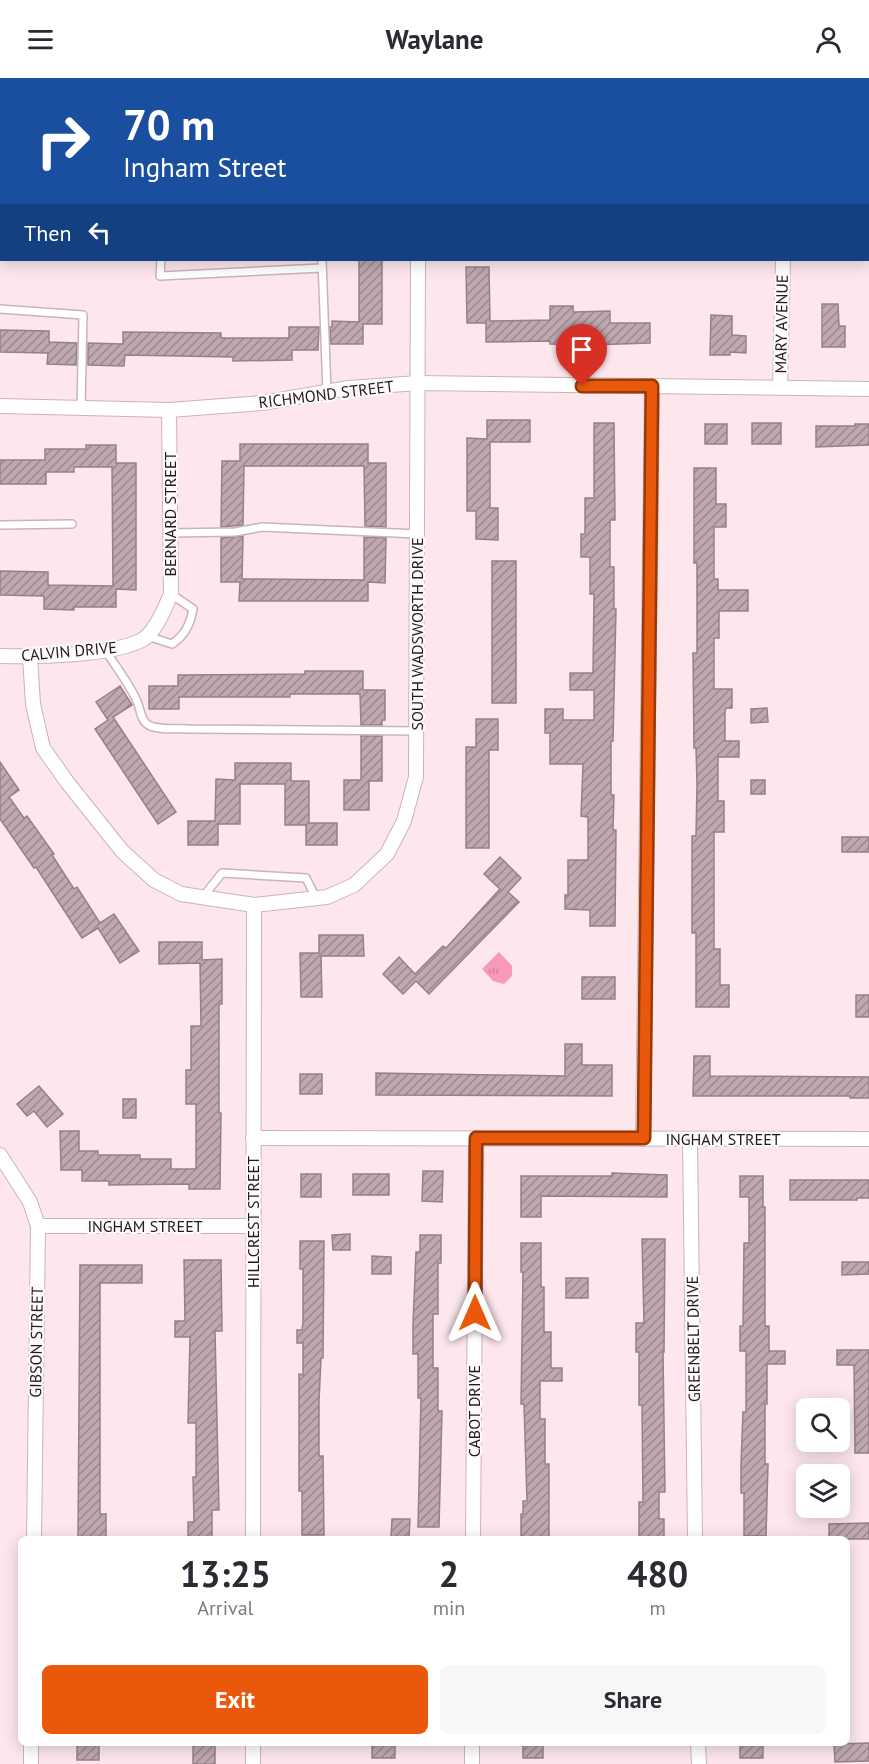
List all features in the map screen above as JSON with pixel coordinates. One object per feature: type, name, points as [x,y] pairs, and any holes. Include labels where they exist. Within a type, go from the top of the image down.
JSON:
[{"type":"street","name":"SOUTH WADSWORTH DRIVE","points":[[30,657],[33,704],[43,748],[122,851],[154,880],[181,894],[254,905],[327,897],[354,885],[387,854],[404,821],[416,777],[418,261]]},
{"type":"street","name":"MARY AVENUE","points":[[780,388],[783,261]]},
{"type":"street","name":"RICHMOND STREET","points":[[0,406],[169,410],[262,403],[349,388],[418,383],[780,388]]},
{"type":"street","points":[[644,1138],[652,386]]},
{"type":"street","points":[[780,388],[869,389]]},
{"type":"street","name":"BERNARD STREET","points":[[147,636],[161,616],[171,594],[169,410]]},
{"type":"street","name":"CALVIN DRIVE","points":[[0,656],[30,657],[114,650],[144,640],[147,636]]},
{"type":"street","name":"HILLCREST STREET","points":[[253,1536],[254,905]]},
{"type":"street","name":"INGHAM STREET","points":[[253,1138],[869,1139]]},
{"type":"street","name":"CABOT DRIVE","points":[[473,1536],[476,1138]]},
{"type":"street","name":"GREENBELT DRIVE","points":[[690,1138],[695,1536]]},
{"type":"street","name":"GIBSON STREET","points":[[0,1155],[30,1202],[38,1226],[34,1536]]},
{"type":"street","name":"INGHAM STREET","points":[[38,1226],[253,1226]]},
{"type":"street","points":[[31,1746],[31,1764]]},
{"type":"street","points":[[253,1746],[253,1764]]},
{"type":"street","points":[[472,1746],[472,1764]]},
{"type":"street","points":[[698,1746],[699,1764]]},
{"type":"lane","points":[[160,261],[160,276],[322,268]]},
{"type":"lane","points":[[322,261],[327,392]]},
{"type":"lane","points":[[0,309],[83,315],[81,408]]},
{"type":"lane","points":[[0,525],[72,524]]},
{"type":"lane","points":[[170,532],[235,532],[262,527],[417,534]]},
{"type":"lane","points":[[147,636],[172,644],[183,636],[191,621],[193,609],[171,594]]},
{"type":"lane","points":[[105,650],[137,700],[143,718],[147,724],[154,727],[416,731]]},
{"type":"lane","points":[[202,898],[222,873],[306,878],[316,898]]},
{"type":"green space","points":[[499,952],[512,966],[512,976],[504,984],[493,981],[482,969]]},
{"type":"building","points":[[359,261],[382,261],[382,324],[363,324],[363,344],[331,344],[332,321],[359,322]]},
{"type":"building","points":[[466,267],[489,267],[490,321],[550,320],[550,306],[573,306],[573,312],[610,311],[610,323],[650,323],[650,343],[589,345],[550,344],[550,341],[486,342],[486,323],[467,323]]},
{"type":"building","points":[[822,304],[838,304],[839,326],[845,326],[845,347],[822,347]]},
{"type":"building","points":[[711,315],[732,316],[732,335],[746,336],[746,353],[730,352],[730,355],[710,355]]},
{"type":"building","points":[[289,327],[319,327],[318,350],[292,350],[292,360],[233,361],[233,357],[125,355],[124,366],[88,365],[88,343],[123,344],[123,332],[221,333],[221,338],[289,338]]},
{"type":"building","points":[[0,330],[49,331],[49,342],[77,343],[76,365],[47,364],[48,353],[0,352]]},
{"type":"building","points":[[487,420],[530,420],[530,442],[490,442],[490,508],[498,508],[498,540],[476,539],[476,511],[467,511],[467,438],[487,439]]},
{"type":"building","points":[[594,423],[614,423],[615,520],[610,520],[610,567],[614,567],[614,609],[616,609],[613,741],[611,741],[611,795],[614,795],[613,830],[616,830],[615,926],[590,926],[590,910],[565,909],[565,895],[568,895],[568,860],[588,860],[588,817],[581,816],[583,764],[550,764],[550,733],[545,733],[545,709],[563,709],[563,720],[594,720],[594,690],[570,690],[570,673],[593,673],[594,594],[590,594],[590,557],[581,557],[581,534],[585,534],[585,498],[594,498]]},
{"type":"building","points":[[752,423],[781,423],[781,444],[752,444]]},
{"type":"building","points":[[705,424],[727,424],[727,444],[705,444]]},
{"type":"building","points":[[855,424],[869,424],[869,445],[816,447],[816,426],[855,426]]},
{"type":"building","points":[[240,444],[368,444],[368,463],[386,463],[386,527],[365,526],[364,466],[244,466],[243,525],[221,527],[222,461],[240,461]]},
{"type":"building","points":[[86,445],[116,445],[116,463],[136,463],[136,590],[116,589],[116,607],[74,607],[74,610],[44,609],[44,596],[0,595],[0,571],[48,572],[48,585],[113,586],[112,467],[74,467],[74,472],[46,472],[46,484],[0,484],[0,460],[45,460],[45,449],[86,449]]},
{"type":"building","points":[[694,468],[716,468],[716,504],[726,504],[726,527],[714,527],[714,579],[718,579],[718,590],[748,590],[748,611],[719,611],[719,638],[714,638],[714,689],[732,689],[732,708],[726,708],[725,711],[725,741],[739,741],[739,757],[718,757],[718,801],[724,801],[724,832],[714,832],[714,949],[720,949],[720,985],[729,985],[729,1007],[696,1007],[696,933],[692,933],[692,836],[696,836],[697,785],[696,748],[694,748],[693,653],[697,653]]},
{"type":"building","points":[[243,536],[242,579],[364,580],[364,537],[386,538],[385,583],[368,582],[368,601],[239,601],[240,582],[221,582],[221,538]]},
{"type":"building","points":[[492,561],[516,561],[516,703],[492,703]]},
{"type":"building","points":[[305,671],[363,671],[363,690],[385,690],[385,720],[382,720],[382,725],[361,725],[360,694],[290,694],[290,697],[179,697],[179,709],[149,709],[149,686],[178,686],[178,675],[305,674]]},
{"type":"building","points":[[120,686],[132,705],[113,717],[176,812],[158,824],[95,729],[108,720],[96,702]]},
{"type":"building","points":[[767,708],[768,722],[751,723],[751,709]]},
{"type":"building","points":[[476,719],[498,719],[498,750],[489,750],[489,848],[466,848],[466,747],[476,747]]},
{"type":"building","points":[[361,736],[382,736],[382,781],[369,781],[369,810],[344,810],[344,780],[361,780]]},
{"type":"building","points":[[0,762],[19,790],[9,797],[24,818],[27,816],[54,854],[52,855],[74,889],[77,887],[100,923],[114,914],[139,951],[120,963],[98,928],[82,938],[36,867],[34,868],[0,819]]},
{"type":"building","points":[[235,763],[291,763],[291,781],[309,781],[309,823],[337,823],[337,845],[306,845],[306,825],[285,825],[285,784],[240,784],[240,824],[218,824],[218,845],[188,845],[188,821],[215,821],[216,779],[235,780]]},
{"type":"building","points":[[751,780],[765,780],[765,794],[751,794]]},
{"type":"building","points":[[842,837],[869,837],[869,852],[842,852]]},
{"type":"building","points":[[500,857],[521,878],[508,892],[519,902],[429,994],[416,981],[403,994],[383,974],[399,957],[415,974],[443,946],[446,948],[500,889],[484,874]]},
{"type":"building","points":[[319,935],[363,935],[364,956],[321,956],[322,997],[301,997],[300,953],[319,953]]},
{"type":"building","points":[[159,942],[202,942],[202,960],[222,959],[222,1004],[219,1004],[220,1189],[189,1189],[189,1184],[109,1185],[109,1181],[82,1181],[82,1170],[61,1170],[60,1131],[79,1131],[79,1151],[98,1151],[98,1155],[140,1155],[140,1159],[171,1159],[171,1169],[196,1169],[196,1104],[186,1104],[186,1070],[191,1070],[191,1026],[201,1026],[200,963],[159,964]]},
{"type":"building","points":[[582,977],[615,977],[615,999],[582,999]]},
{"type":"building","points":[[856,995],[869,995],[869,1017],[856,1017]]},
{"type":"building","points":[[565,1044],[582,1044],[582,1065],[612,1065],[612,1096],[376,1095],[376,1073],[565,1076]]},
{"type":"building","points":[[694,1056],[710,1056],[710,1076],[869,1077],[869,1098],[693,1096]]},
{"type":"building","points":[[300,1074],[322,1074],[322,1094],[300,1094]]},
{"type":"building","points":[[39,1086],[63,1114],[47,1127],[34,1111],[27,1116],[17,1104]]},
{"type":"building","points":[[123,1099],[136,1099],[136,1118],[123,1118]]},
{"type":"building","points":[[423,1171],[443,1171],[442,1202],[422,1201]]},
{"type":"building","points":[[612,1173],[667,1175],[667,1197],[541,1196],[541,1217],[521,1217],[521,1176],[612,1176]]},
{"type":"building","points":[[301,1174],[321,1174],[321,1197],[301,1197]]},
{"type":"building","points":[[353,1174],[389,1174],[389,1195],[353,1195]]},
{"type":"building","points":[[740,1176],[763,1176],[765,1326],[769,1326],[769,1351],[785,1351],[785,1364],[767,1364],[766,1536],[744,1536],[741,1464],[743,1412],[746,1412],[746,1351],[740,1351],[740,1326],[743,1326],[744,1243],[749,1243],[749,1197],[740,1197]]},
{"type":"building","points":[[790,1180],[869,1180],[869,1198],[790,1200]]},
{"type":"building","points":[[350,1234],[350,1250],[333,1250],[332,1235]]},
{"type":"building","points":[[420,1235],[441,1235],[441,1263],[438,1263],[438,1314],[433,1314],[433,1368],[438,1368],[438,1411],[442,1411],[439,1527],[418,1527],[421,1398],[418,1398],[418,1354],[413,1354],[413,1324],[416,1252],[420,1252]]},
{"type":"building","points":[[642,1239],[665,1239],[663,1352],[665,1492],[659,1492],[659,1519],[664,1519],[664,1536],[639,1536],[639,1502],[643,1502],[642,1405],[639,1405],[639,1352],[636,1352],[636,1323],[644,1323]]},
{"type":"building","points":[[300,1241],[324,1241],[319,1456],[323,1456],[324,1535],[302,1535],[302,1491],[299,1491],[299,1374],[303,1375],[303,1343],[297,1343],[297,1330],[302,1330],[303,1322],[303,1269],[300,1269]]},
{"type":"building","points":[[521,1243],[541,1243],[544,1332],[551,1332],[551,1368],[562,1368],[562,1381],[540,1381],[540,1419],[545,1419],[545,1464],[549,1464],[549,1536],[521,1536],[523,1501],[527,1501],[524,1404],[521,1404],[523,1272],[521,1272]]},
{"type":"building","points":[[372,1256],[391,1257],[391,1274],[372,1274]]},
{"type":"building","points":[[184,1260],[221,1260],[222,1331],[215,1331],[219,1510],[212,1510],[212,1536],[188,1536],[188,1522],[194,1522],[193,1477],[196,1477],[196,1423],[188,1423],[190,1337],[175,1337],[175,1321],[185,1321]]},
{"type":"building","points":[[842,1262],[869,1262],[869,1274],[842,1275]]},
{"type":"building","points":[[80,1265],[142,1265],[142,1283],[100,1283],[100,1514],[106,1514],[106,1536],[78,1536]]},
{"type":"building","points":[[566,1278],[588,1278],[588,1298],[566,1298]]},
{"type":"building","points":[[837,1350],[869,1350],[869,1453],[855,1453],[854,1365],[837,1365]]},
{"type":"building","points":[[392,1519],[410,1519],[409,1536],[391,1536]]},
{"type":"building","points":[[869,1523],[869,1539],[829,1536],[829,1524]]},
{"type":"building","points":[[869,1743],[869,1761],[835,1762],[834,1746],[850,1746],[850,1744]]},
{"type":"building","points":[[77,1746],[99,1746],[99,1760],[77,1760]]},
{"type":"building","points":[[193,1746],[215,1746],[215,1764],[193,1764]]},
{"type":"building","points":[[372,1746],[395,1746],[395,1758],[372,1758]]},
{"type":"building","points":[[523,1746],[543,1746],[543,1758],[523,1758]]},
{"type":"building","points":[[740,1746],[763,1746],[763,1758],[740,1758]]},
{"type":"route","points":[[475,1313],[476,1138],[644,1138],[652,386],[582,386]]}]
